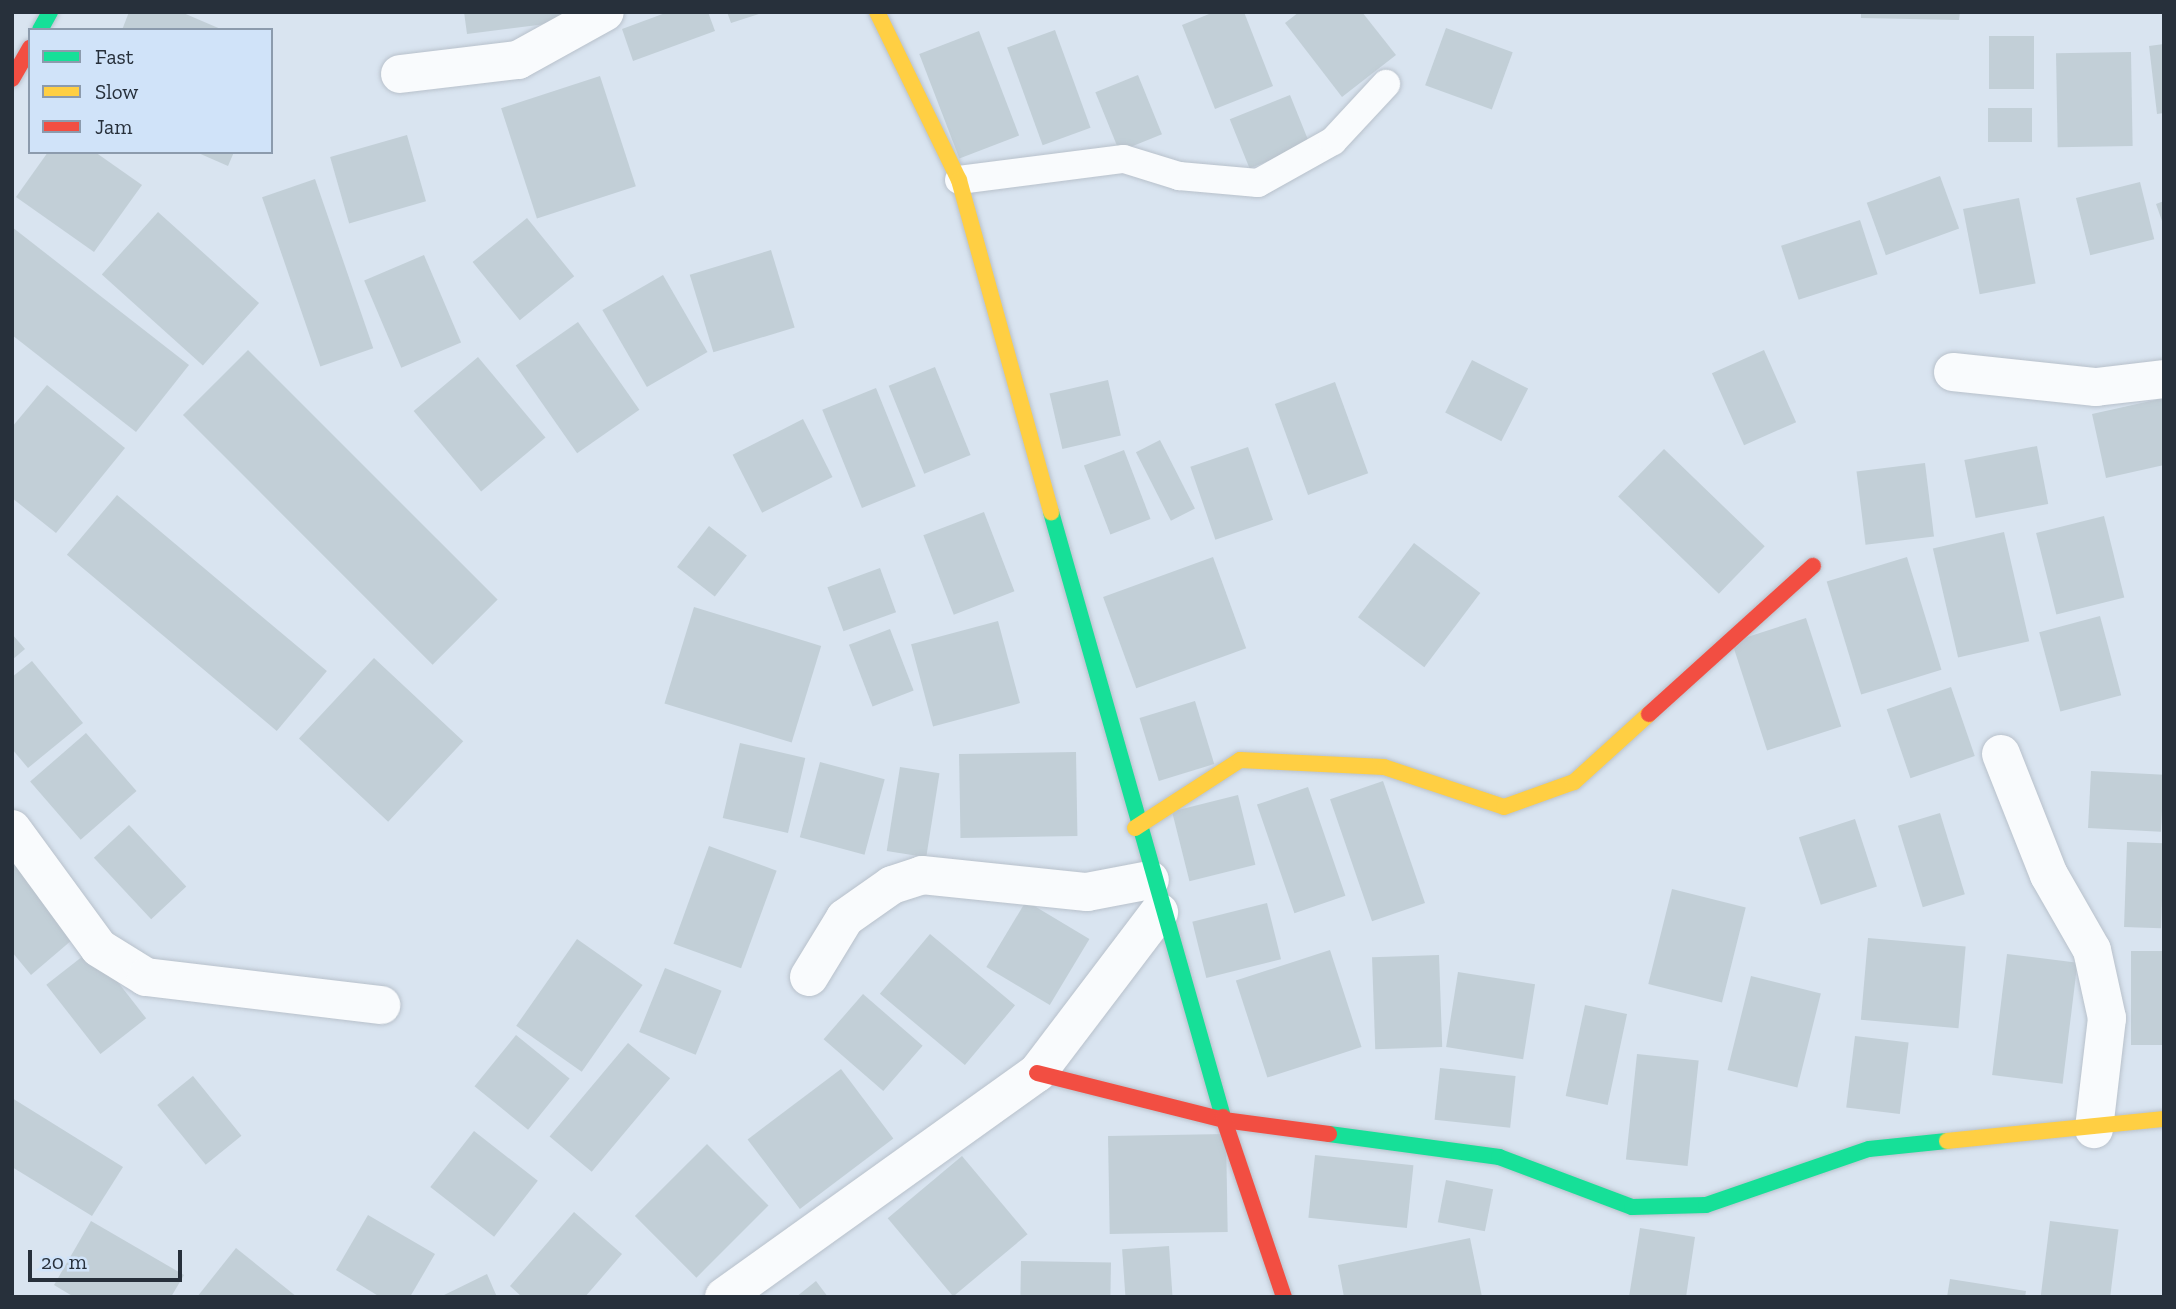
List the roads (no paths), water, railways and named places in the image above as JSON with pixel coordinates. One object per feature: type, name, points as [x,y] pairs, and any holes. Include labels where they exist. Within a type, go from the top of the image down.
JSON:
[{"type":"main road","points":[[41,28],[50,12]]},
{"type":"main road","points":[[877,12],[959,180],[1135,828],[1224,1120],[1284,1297]]},
{"type":"main road","points":[[12,79],[28,51]]},
{"type":"main road","points":[[1135,828],[1240,761],[1384,767],[1504,807],[1574,782],[1813,566]]},
{"type":"main road","points":[[1037,1073],[1224,1120],[1499,1157],[1632,1207],[1706,1205],[1869,1149],[2094,1129],[2164,1119]]},
{"type":"street","points":[[400,74],[518,60],[605,12]]},
{"type":"street","points":[[1953,372],[2096,387],[2164,380]]},
{"type":"street","points":[[2001,754],[2049,875],[2092,950],[2107,1018],[2094,1129]]},
{"type":"street","points":[[12,829],[99,948],[146,977],[381,1005]]},
{"type":"street","points":[[809,977],[845,918],[892,885],[922,876],[1155,896]]},
{"type":"street","points":[[724,1297],[1037,1073],[1155,896]]},
{"type":"lane","points":[[959,180],[1124,159],[1179,176],[1258,183],[1333,141],[1386,83]]}]
